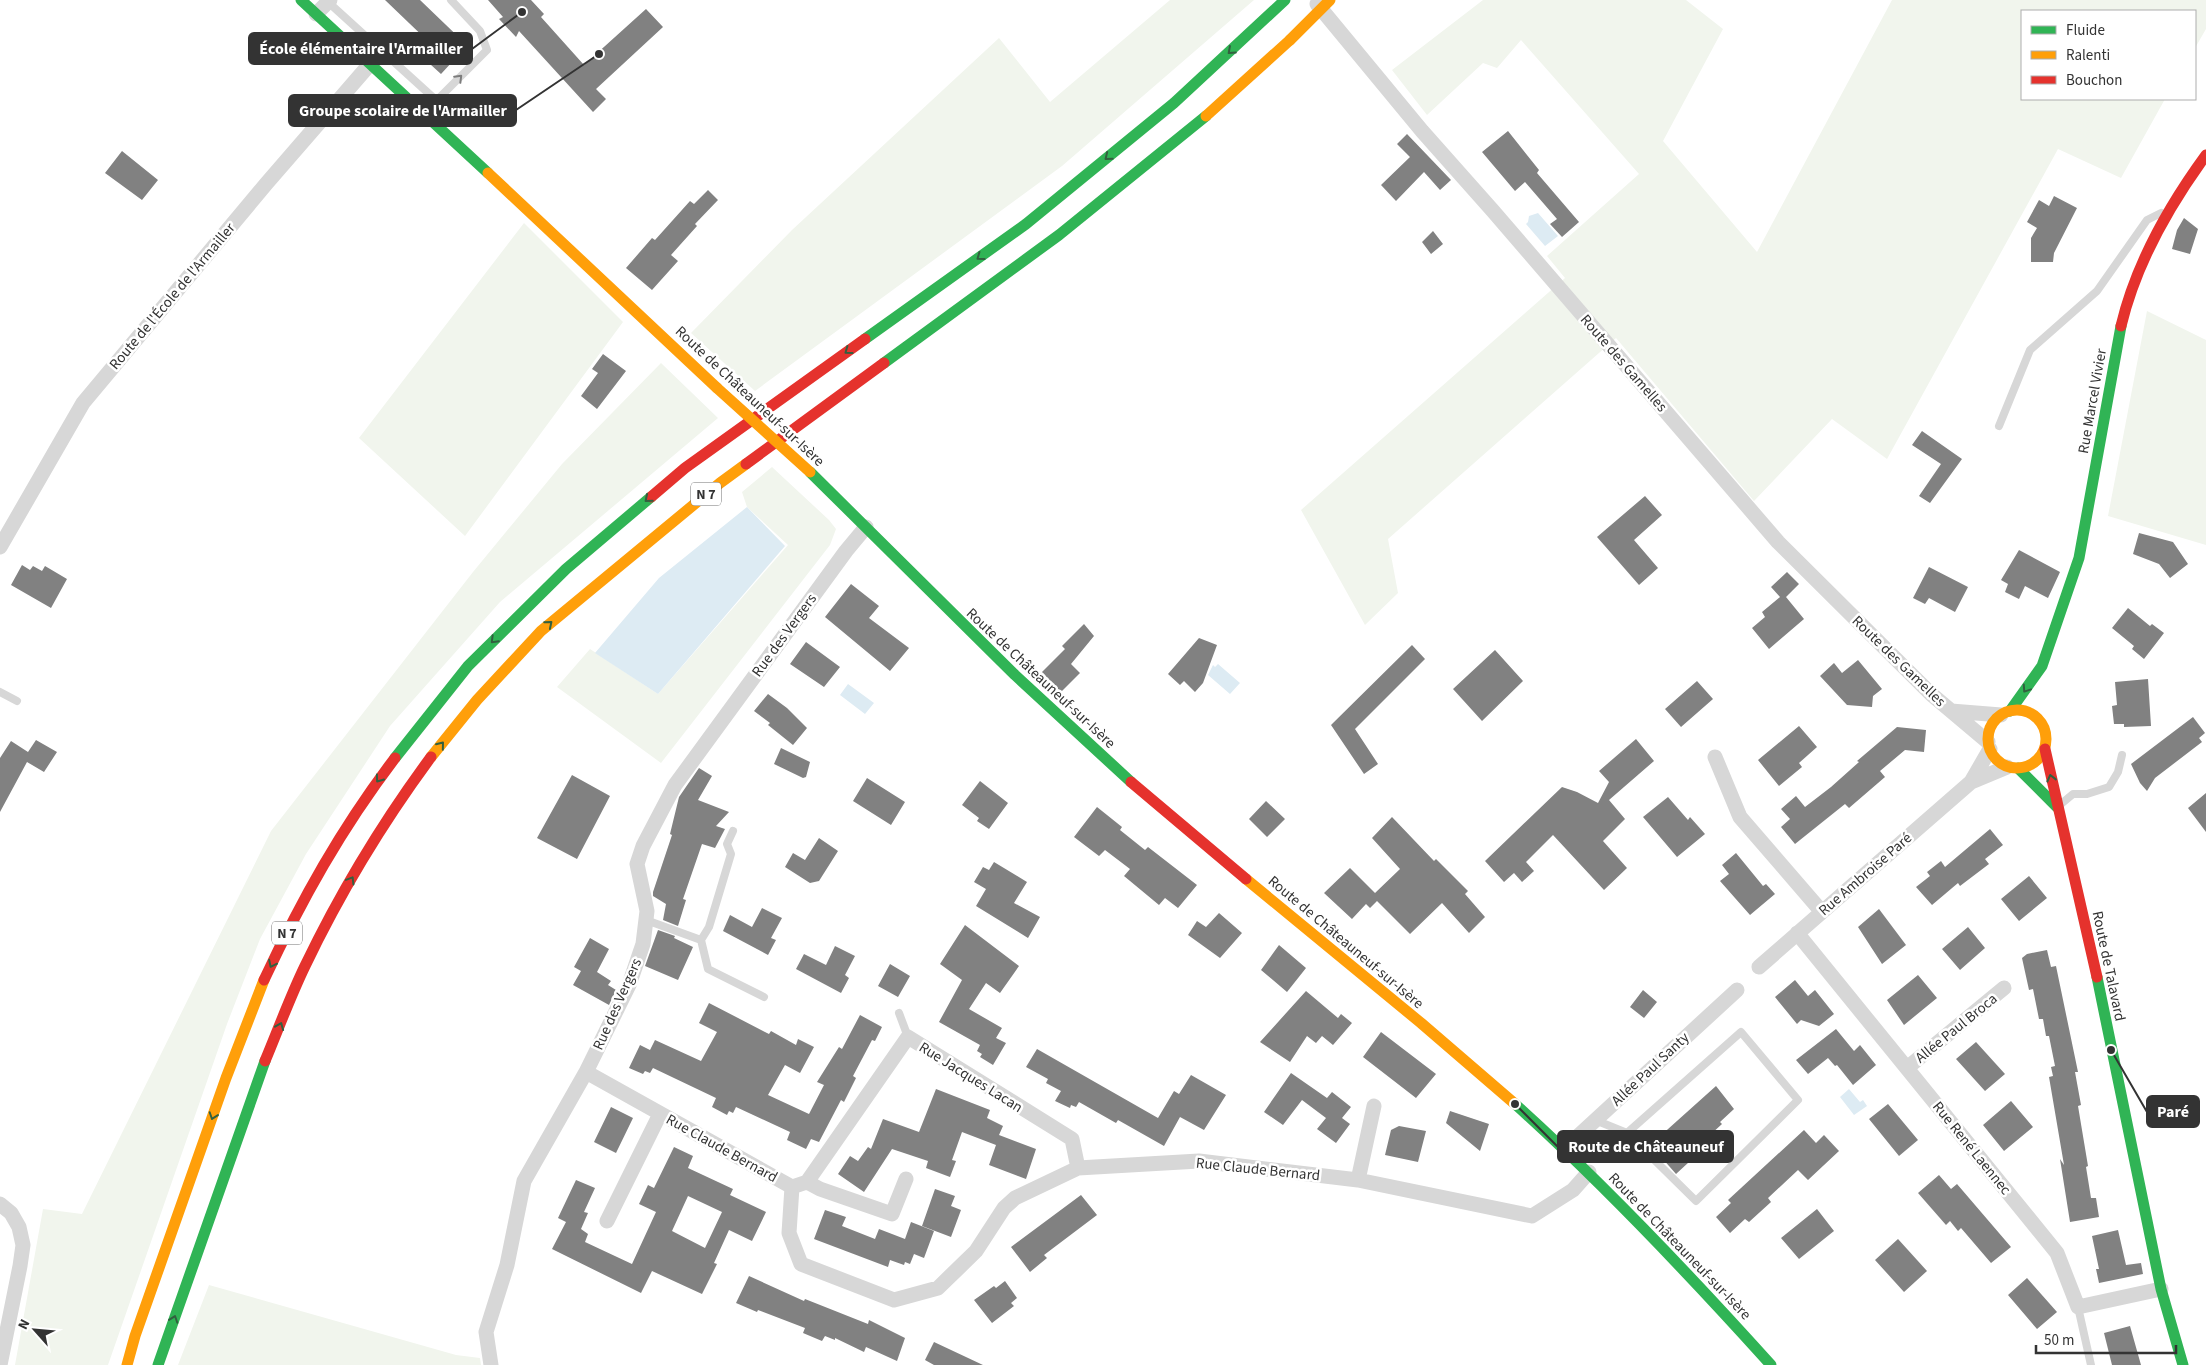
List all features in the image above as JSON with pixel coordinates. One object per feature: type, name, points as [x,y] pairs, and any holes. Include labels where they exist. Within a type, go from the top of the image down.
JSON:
[{"type":"main road","name":"Route de Châteauneuf-sur-Isère","points":[[301,0],[717,388],[810,472],[1032,693],[1141,791],[1485,1077],[1589,1172],[1687,1272],[1771,1365]]},
{"type":"main road","name":"N 7","points":[[127,1365],[135,1336],[230,1069],[262,985],[297,911],[334,846],[377,782],[426,717],[468,666],[566,569],[685,468],[1026,224],[1174,103],[1268,18],[1285,0]]},
{"type":"main road","name":"N 7","points":[[158,1365],[261,1071],[304,967],[346,888],[388,820],[430,758],[477,700],[541,631],[720,483],[1059,235],[1197,124],[1290,40],[1330,0]]},
{"type":"main road","name":"Rue Marcel Vivier","points":[[2041,684],[2042,666],[2079,558],[2117,347],[2128,300],[2138,270],[2172,207],[2206,155]]},
{"type":"main road","name":"Rue Marcel Vivier","points":[[2005,713],[2042,666]]},
{"type":"main road","points":[[2040,722],[2041,703]]},
{"type":"main road","points":[[2013,768],[2034,762],[2045,749],[2046,735],[2040,722],[2032,714],[2022,710],[2005,713],[1993,722],[1989,732],[1989,745],[1994,757],[2013,768],[2058,807]]},
{"type":"main road","name":"Route de Talavard","points":[[2045,749],[2088,934],[2161,1289],[2183,1365]]},
{"type":"street","name":"Route des Gamelles","points":[[1314,0],[1422,131],[1500,218],[1778,542],[1931,694],[1989,745]]},
{"type":"street","points":[[316,14],[329,1]]},
{"type":"street","name":"Route de l'École de l'Armailler","points":[[0,547],[83,403],[266,184],[370,64]]},
{"type":"street","name":"Rue des Vergers","points":[[491,1365],[486,1332],[507,1265],[524,1181],[586,1072],[629,985],[644,944],[647,910],[637,864],[643,846],[674,785],[846,551],[866,527]]},
{"type":"street","name":"Route des Gamelles","points":[[1951,711],[2005,713]]},
{"type":"street","name":"Rue Ambroise Paré","points":[[1971,782],[1989,745]]},
{"type":"street","points":[[1715,757],[1740,817],[1822,912]]},
{"type":"street","name":"Rue Ambroise Paré","points":[[1759,966],[1971,782],[2013,768]]},
{"type":"street","name":"Rue René Laennec","points":[[1797,933],[2058,1253],[2078,1307]]},
{"type":"street","name":"Allée Paul Broca","points":[[1907,1068],[2004,988]]},
{"type":"street","name":"Allée Paul Santy","points":[[1564,1149],[1736,990]]},
{"type":"street","name":"Rue Jacques Lacan","points":[[807,1182],[908,1038],[1072,1139],[1078,1168]]},
{"type":"street","name":"Rue Claude Bernard","points":[[586,1072],[792,1187],[789,1233],[801,1264],[894,1300],[938,1288],[976,1251],[1004,1208],[1015,1198],[1078,1168],[1199,1161],[1358,1180],[1532,1216],[1572,1190],[1589,1172]]},
{"type":"street","points":[[1358,1180],[1374,1106]]},
{"type":"street","points":[[607,1221],[660,1114]]},
{"type":"street","points":[[792,1187],[807,1182],[820,1189],[892,1214],[906,1179]]},
{"type":"street","points":[[0,1204],[11,1213],[15,1220],[23,1245],[0,1365]]},
{"type":"street","points":[[2078,1307],[2161,1289]]},
{"type":"lane","points":[[424,113],[487,50],[480,31],[451,0]]},
{"type":"lane","points":[[329,1],[436,101]]},
{"type":"lane","points":[[1999,426],[2030,350],[2097,291],[2146,220],[2172,207]]},
{"type":"lane","points":[[0,692],[17,701]]},
{"type":"lane","points":[[2058,807],[2073,794],[2087,794],[2109,786],[2118,772],[2122,755]]},
{"type":"lane","points":[[733,831],[727,844],[731,854],[709,927],[701,940],[708,969],[764,997]]},
{"type":"lane","points":[[646,920],[701,940]]},
{"type":"lane","points":[[899,1013],[908,1038]]},
{"type":"lane","points":[[1595,1120],[1626,1133],[1696,1201],[1798,1100],[1741,1032],[1626,1133]]},
{"type":"lane","points":[[2078,1307],[2091,1365]]},
{"type":"shaded area","points":[[1170,0],[1254,0],[1062,166],[755,391],[691,333],[792,230],[999,38],[1050,102]]},
{"type":"shaded area","points":[[1483,0],[1686,0],[1723,29],[1663,141],[1757,252],[1892,0],[2206,0],[2206,29],[2196,46],[2196,10],[2021,10],[2021,100],[2164,100],[2121,178],[2058,149],[1887,459],[1832,419],[1754,501],[1616,338],[1388,539],[1398,593],[1365,625],[1301,510],[1565,278],[1547,256],[1639,174],[1521,40],[1497,68],[1483,63],[1427,115],[1392,70]]},
{"type":"shaded area","points":[[1538,213],[1558,236],[1545,246],[1526,224],[1529,216]]},
{"type":"shaded area","points":[[524,223],[623,322],[465,536],[359,438]]},
{"type":"shaded area","points":[[2147,311],[2206,340],[2206,545],[2108,516]]},
{"type":"shaded area","points":[[661,363],[718,418],[500,602],[390,726],[306,854],[260,939],[227,1024],[108,1365],[15,1365],[43,1209],[82,1214],[271,831],[473,572],[562,464]]},
{"type":"shaded area","points":[[772,467],[829,520],[836,529],[830,545],[661,763],[557,687],[590,649],[658,694],[788,545],[747,507],[742,492]]},
{"type":"shaded area","points":[[747,507],[785,546],[658,694],[595,653],[659,578]]},
{"type":"shaded area","points":[[1218,664],[1240,683],[1230,694],[1208,675],[1213,665],[1215,667]]},
{"type":"shaded area","points":[[848,684],[874,703],[865,714],[840,695]]},
{"type":"shaded area","points":[[1849,1089],[1860,1102],[1863,1100],[1867,1106],[1854,1115],[1840,1097]]},
{"type":"shaded area","points":[[209,1285],[456,1355],[480,1358],[481,1365],[178,1365]]},
{"type":"building","points":[[385,0],[420,0],[471,49],[456,63],[453,61],[441,74],[420,55],[433,46]]},
{"type":"building","points":[[488,0],[531,0],[544,14],[541,17],[584,65],[646,9],[663,27],[596,89],[606,99],[593,112],[519,31],[516,37],[499,19],[503,17]]},
{"type":"building","points":[[1508,131],[1539,170],[1537,173],[1579,222],[1562,237],[1550,224],[1557,219],[1525,182],[1515,191],[1482,152]]},
{"type":"building","points":[[1407,134],[1451,180],[1440,190],[1424,172],[1396,201],[1381,185],[1410,157],[1397,144]]},
{"type":"building","points":[[122,151],[158,180],[142,200],[105,173]]},
{"type":"building","points":[[708,190],[718,200],[695,224],[697,226],[671,255],[678,261],[652,290],[626,268],[652,238],[655,240],[690,201],[694,204]]},
{"type":"building","points":[[2054,196],[2077,208],[2054,253],[2053,262],[2031,262],[2031,238],[2037,228],[2027,222],[2039,200],[2049,206]]},
{"type":"building","points":[[2184,218],[2198,229],[2190,254],[2172,249],[2177,230]]},
{"type":"building","points":[[1433,231],[1443,244],[1431,254],[1422,242]]},
{"type":"building","points":[[603,354],[626,371],[597,409],[581,396],[598,373],[592,369]]},
{"type":"building","points":[[1922,431],[1962,459],[1930,503],[1919,496],[1941,464],[1912,445]]},
{"type":"building","points":[[1645,496],[1662,515],[1634,540],[1658,568],[1639,585],[1597,537]]},
{"type":"building","points":[[2139,533],[2173,542],[2188,564],[2170,578],[2159,564],[2133,554]]},
{"type":"building","points":[[2019,550],[2060,572],[2048,598],[2025,586],[2019,599],[2005,592],[2008,584],[2001,580]]},
{"type":"building","points":[[22,565],[30,570],[33,566],[42,571],[45,566],[67,579],[51,608],[11,585]]},
{"type":"building","points":[[1929,567],[1968,587],[1955,612],[1929,598],[1925,604],[1913,598]]},
{"type":"building","points":[[1787,572],[1799,584],[1786,597],[1804,619],[1769,649],[1752,628],[1765,617],[1762,612],[1780,597],[1771,587]]},
{"type":"building","points":[[851,584],[879,606],[869,618],[909,648],[890,671],[825,617]]},
{"type":"building","points":[[2128,608],[2150,626],[2152,624],[2164,633],[2144,659],[2132,649],[2134,646],[2112,628]]},
{"type":"building","points":[[1084,624],[1094,636],[1071,664],[1080,673],[1061,692],[1042,672],[1065,649],[1062,646]]},
{"type":"building","points":[[1199,638],[1217,645],[1203,683],[1195,692],[1184,681],[1180,685],[1168,674]]},
{"type":"building","points":[[806,642],[840,667],[824,687],[790,664]]},
{"type":"building","points":[[1412,645],[1425,659],[1355,729],[1378,764],[1364,774],[1331,725]]},
{"type":"building","points":[[1495,650],[1523,681],[1482,721],[1453,689]]},
{"type":"building","points":[[1858,660],[1882,689],[1873,696],[1872,707],[1847,705],[1820,676],[1834,663],[1842,673]]},
{"type":"building","points":[[2148,679],[2151,726],[2124,727],[2124,724],[2114,724],[2112,706],[2117,705],[2115,682]]},
{"type":"building","points":[[1697,681],[1713,699],[1681,727],[1665,709]]},
{"type":"building","points":[[768,694],[787,708],[807,728],[793,745],[754,711]]},
{"type":"building","points":[[2193,717],[2205,733],[2199,738],[2202,742],[2155,778],[2147,791],[2140,783],[2131,764]]},
{"type":"building","points":[[1799,726],[1817,747],[1799,763],[1802,767],[1779,786],[1758,760]]},
{"type":"building","points":[[1897,727],[1926,730],[1924,752],[1905,750],[1880,771],[1885,777],[1849,808],[1845,804],[1795,844],[1781,827],[1790,819],[1781,809],[1796,796],[1805,807],[1831,787],[1859,762],[1857,761]]},
{"type":"building","points":[[1636,739],[1654,761],[1609,800],[1625,819],[1603,841],[1627,868],[1604,890],[1553,835],[1526,862],[1534,871],[1522,882],[1514,873],[1504,882],[1485,861],[1562,787],[1577,792],[1598,803],[1609,782],[1599,771]]},
{"type":"building","points":[[36,740],[57,752],[44,772],[27,762],[0,812],[0,758],[11,741],[28,752]]},
{"type":"building","points":[[781,748],[810,762],[806,777],[803,778],[774,764]]},
{"type":"building","points":[[699,768],[712,776],[698,800],[729,812],[716,826],[725,829],[715,848],[702,844],[683,899],[686,900],[678,926],[663,920],[666,904],[653,896],[653,892],[672,835],[670,834],[679,797]]},
{"type":"building","points":[[572,775],[610,796],[577,859],[537,838]]},
{"type":"building","points":[[867,778],[905,802],[891,825],[853,801]]},
{"type":"building","points":[[980,781],[1008,803],[989,829],[977,821],[979,818],[962,805]]},
{"type":"building","points":[[2206,793],[2206,832],[2188,808]]},
{"type":"building","points":[[1668,797],[1688,820],[1690,817],[1705,834],[1677,857],[1643,817]]},
{"type":"building","points":[[1266,801],[1285,819],[1267,837],[1249,819]]},
{"type":"building","points":[[1097,807],[1122,827],[1120,830],[1145,850],[1148,847],[1197,885],[1178,908],[1165,898],[1159,905],[1124,876],[1130,869],[1105,850],[1099,856],[1074,837]]},
{"type":"building","points":[[1392,817],[1434,861],[1436,859],[1468,891],[1465,894],[1485,917],[1469,933],[1442,903],[1410,934],[1377,901],[1370,908],[1366,904],[1352,919],[1324,893],[1350,868],[1375,893],[1400,869],[1372,838]]},
{"type":"building","points":[[1990,829],[2003,845],[1985,859],[1989,864],[1960,886],[1958,883],[1932,905],[1916,887],[1930,876],[1927,872],[1941,861],[1945,867]]},
{"type":"building","points":[[819,838],[838,851],[819,881],[810,883],[785,867],[793,853],[805,860]]},
{"type":"building","points":[[1736,853],[1763,886],[1766,884],[1775,894],[1750,915],[1720,881],[1729,874],[1722,865]]},
{"type":"building","points":[[994,862],[1027,882],[1014,903],[1040,917],[1028,938],[976,906],[986,889],[974,882],[983,867],[989,870]]},
{"type":"building","points":[[2029,876],[2047,898],[2019,921],[2001,899]]},
{"type":"building","points":[[762,908],[782,918],[771,938],[776,940],[768,955],[723,931],[730,915],[752,927]]},
{"type":"building","points":[[1879,909],[1906,945],[1882,964],[1858,927]]},
{"type":"building","points":[[1219,913],[1242,933],[1220,958],[1188,935],[1197,921],[1206,927]]},
{"type":"building","points":[[965,925],[1019,966],[1000,993],[986,983],[969,1009],[1002,1028],[996,1038],[1006,1043],[993,1065],[980,1057],[982,1054],[977,1051],[980,1045],[939,1022],[962,980],[940,964]]},
{"type":"building","points":[[1968,927],[1985,948],[1960,970],[1942,949]]},
{"type":"building","points":[[658,930],[675,936],[674,938],[693,947],[678,980],[645,966]]},
{"type":"building","points":[[590,938],[609,949],[597,972],[611,981],[608,985],[616,990],[609,1005],[573,985],[581,971],[574,967]]},
{"type":"building","points":[[1279,945],[1306,968],[1287,992],[1261,970]]},
{"type":"building","points":[[835,946],[855,956],[845,975],[849,978],[841,993],[796,969],[804,954],[826,965]]},
{"type":"building","points":[[2047,950],[2051,967],[2056,966],[2078,1072],[2075,1072],[2081,1105],[2078,1106],[2088,1166],[2086,1167],[2091,1198],[2096,1198],[2099,1217],[2070,1222],[2060,1159],[2064,1165],[2049,1077],[2053,1076],[2051,1067],[2055,1066],[2049,1036],[2046,1036],[2043,1019],[2039,1019],[2033,989],[2029,990],[2022,958],[2027,954]]},
{"type":"building","points":[[890,964],[910,976],[898,997],[878,986]]},
{"type":"building","points":[[1918,975],[1937,998],[1904,1025],[1887,1000]]},
{"type":"building","points":[[1795,980],[1808,996],[1815,990],[1834,1014],[1819,1026],[1801,1020],[1797,1024],[1775,997]]},
{"type":"building","points":[[1643,990],[1657,1002],[1644,1018],[1630,1007]]},
{"type":"building","points":[[1306,991],[1338,1018],[1341,1014],[1352,1023],[1333,1045],[1322,1036],[1316,1043],[1307,1036],[1290,1062],[1260,1042]]},
{"type":"building","points":[[709,1003],[769,1034],[771,1031],[796,1045],[798,1039],[814,1047],[800,1073],[785,1065],[768,1095],[809,1114],[824,1085],[817,1082],[839,1047],[842,1049],[860,1015],[882,1027],[875,1041],[872,1040],[853,1076],[856,1078],[844,1102],[841,1100],[819,1142],[811,1139],[806,1149],[787,1140],[790,1132],[736,1107],[733,1113],[729,1111],[727,1115],[712,1107],[716,1098],[653,1068],[650,1073],[645,1071],[643,1074],[629,1068],[640,1045],[650,1050],[655,1040],[701,1061],[717,1032],[699,1023]]},
{"type":"building","points":[[1836,1029],[1854,1051],[1860,1045],[1876,1065],[1853,1085],[1837,1065],[1835,1066],[1828,1058],[1808,1074],[1796,1060]]},
{"type":"building","points":[[1381,1032],[1436,1074],[1416,1098],[1363,1057]]},
{"type":"building","points":[[1976,1042],[2005,1074],[1985,1091],[1956,1059]]},
{"type":"building","points":[[1037,1049],[1158,1118],[1174,1091],[1179,1094],[1191,1075],[1226,1095],[1204,1130],[1180,1117],[1164,1146],[1118,1120],[1116,1123],[1079,1102],[1076,1107],[1071,1105],[1070,1108],[1055,1101],[1061,1091],[1046,1083],[1048,1079],[1026,1067]]},
{"type":"building","points":[[1291,1073],[1327,1098],[1332,1092],[1351,1107],[1342,1118],[1350,1124],[1336,1143],[1317,1129],[1326,1118],[1302,1100],[1283,1125],[1264,1112]]},
{"type":"building","points":[[1716,1086],[1734,1109],[1710,1135],[1714,1139],[1676,1174],[1662,1158],[1670,1150],[1658,1138]]},
{"type":"building","points":[[936,1089],[990,1110],[987,1118],[1003,1126],[999,1135],[1036,1149],[1026,1179],[989,1165],[996,1145],[962,1132],[952,1160],[956,1161],[950,1177],[926,1168],[928,1161],[892,1149],[864,1192],[838,1174],[850,1156],[858,1161],[868,1147],[871,1149],[883,1119],[919,1132]]},
{"type":"building","points":[[2011,1101],[2033,1127],[2004,1151],[1983,1125]]},
{"type":"building","points":[[1888,1104],[1918,1140],[1899,1156],[1869,1119]]},
{"type":"building","points":[[611,1107],[633,1118],[616,1153],[594,1142]]},
{"type":"building","points":[[1450,1111],[1489,1124],[1480,1151],[1446,1123]]},
{"type":"building","points":[[1399,1126],[1426,1131],[1418,1162],[1385,1155],[1391,1130]]},
{"type":"building","points":[[1804,1130],[1816,1143],[1824,1135],[1839,1151],[1808,1180],[1798,1170],[1768,1198],[1771,1202],[1749,1222],[1745,1219],[1730,1233],[1716,1217],[1731,1203],[1728,1200]]},
{"type":"building","points":[[674,1147],[693,1156],[688,1168],[733,1189],[730,1195],[766,1212],[752,1241],[729,1230],[714,1263],[717,1264],[702,1294],[652,1271],[641,1293],[552,1249],[566,1222],[558,1218],[576,1180],[595,1188],[584,1212],[588,1213],[581,1229],[588,1234],[585,1242],[632,1264],[656,1212],[639,1204],[648,1185],[654,1188]],"holes":[[[688,1196],[722,1212],[705,1248],[672,1231]]]},
{"type":"building","points":[[1939,1175],[1951,1189],[1957,1184],[2011,1247],[1991,1263],[1961,1228],[1958,1231],[1950,1221],[1946,1225],[1918,1193]]},
{"type":"building","points":[[935,1189],[955,1196],[951,1206],[961,1210],[951,1237],[922,1226]]},
{"type":"building","points":[[1081,1195],[1097,1215],[1044,1255],[1047,1258],[1030,1272],[1011,1247]]},
{"type":"building","points":[[1817,1209],[1834,1231],[1799,1259],[1781,1238]]},
{"type":"building","points":[[825,1210],[846,1217],[842,1226],[875,1239],[879,1229],[905,1239],[911,1222],[934,1231],[924,1258],[914,1254],[910,1264],[905,1262],[904,1265],[890,1260],[888,1267],[814,1239]]},
{"type":"building","points":[[2118,1230],[2126,1265],[2141,1263],[2143,1274],[2099,1283],[2096,1269],[2099,1269],[2092,1236]]},
{"type":"building","points":[[1898,1239],[1927,1271],[1904,1292],[1875,1260]]},
{"type":"building","points":[[749,1276],[804,1301],[805,1299],[868,1324],[869,1320],[905,1338],[897,1361],[866,1347],[864,1352],[835,1338],[835,1340],[825,1336],[822,1341],[803,1333],[805,1328],[736,1303]]},
{"type":"building","points":[[2027,1278],[2057,1312],[2037,1329],[2008,1295]]},
{"type":"building","points":[[1005,1281],[1017,1298],[1011,1303],[1014,1306],[992,1323],[974,1300]]},
{"type":"building","points":[[2130,1326],[2141,1365],[2112,1365],[2104,1333]]},
{"type":"building","points":[[934,1342],[983,1365],[934,1365],[925,1360]]},
{"type":"traffic: fast","points":[[301,0],[488,173]]},
{"type":"traffic: fast","points":[[865,339],[1026,224],[1174,103],[1285,0]]},
{"type":"traffic: fast","points":[[884,363],[1059,235],[1206,116]]},
{"type":"traffic: fast","points":[[2010,711],[2042,666],[2079,558],[2121,326]]},
{"type":"traffic: fast","points":[[810,472],[1015,675],[1131,782]]},
{"type":"traffic: fast","points":[[395,758],[468,666],[566,569],[651,497]]},
{"type":"traffic: fast","points":[[2018,768],[2057,807]]},
{"type":"traffic: fast","points":[[2097,977],[2161,1289],[2183,1365]]},
{"type":"traffic: fast","points":[[158,1365],[265,1061]]},
{"type":"traffic: fast","points":[[1515,1104],[1646,1231],[1771,1365]]},
{"type":"traffic: slow","points":[[1290,40],[1330,0]]},
{"type":"traffic: slow","points":[[1206,116],[1290,40]]},
{"type":"traffic: slow","points":[[488,173],[717,388]]},
{"type":"traffic: slow","points":[[717,388],[810,472]]},
{"type":"traffic: slow","points":[[431,757],[477,700],[541,631],[720,483],[746,464]]},
{"type":"traffic: slow","points":[[2017,710],[2028,712],[2041,723],[2046,739],[2044,750],[2033,763],[2017,768],[2006,766],[1993,755],[1988,739],[1990,728],[2001,715],[2017,710]]},
{"type":"traffic: slow","points":[[1246,879],[1421,1023],[1515,1104]]},
{"type":"traffic: slow","points":[[127,1365],[135,1336],[226,1078],[264,980]]},
{"type":"traffic: jam","points":[[2121,326],[2127,303],[2144,258],[2166,215],[2206,155]]},
{"type":"traffic: jam","points":[[651,497],[685,468],[865,339]]},
{"type":"traffic: jam","points":[[746,464],[884,363]]},
{"type":"traffic: jam","points":[[2045,749],[2097,977]]},
{"type":"traffic: jam","points":[[265,1061],[318,939],[379,832],[431,757]]},
{"type":"traffic: jam","points":[[264,980],[293,921],[324,865],[357,811],[395,758]]},
{"type":"traffic: jam","points":[[1131,782],[1246,879]]},
{"type":"place","name":"École élémentaire l'Armailler","points":[[522,12]]},
{"type":"place","name":"Groupe scolaire de l'Armailler","points":[[599,54]]},
{"type":"place","name":"Paré","points":[[2111,1050]]},
{"type":"place","name":"Route de Châteauneuf","points":[[1515,1104]]}]
